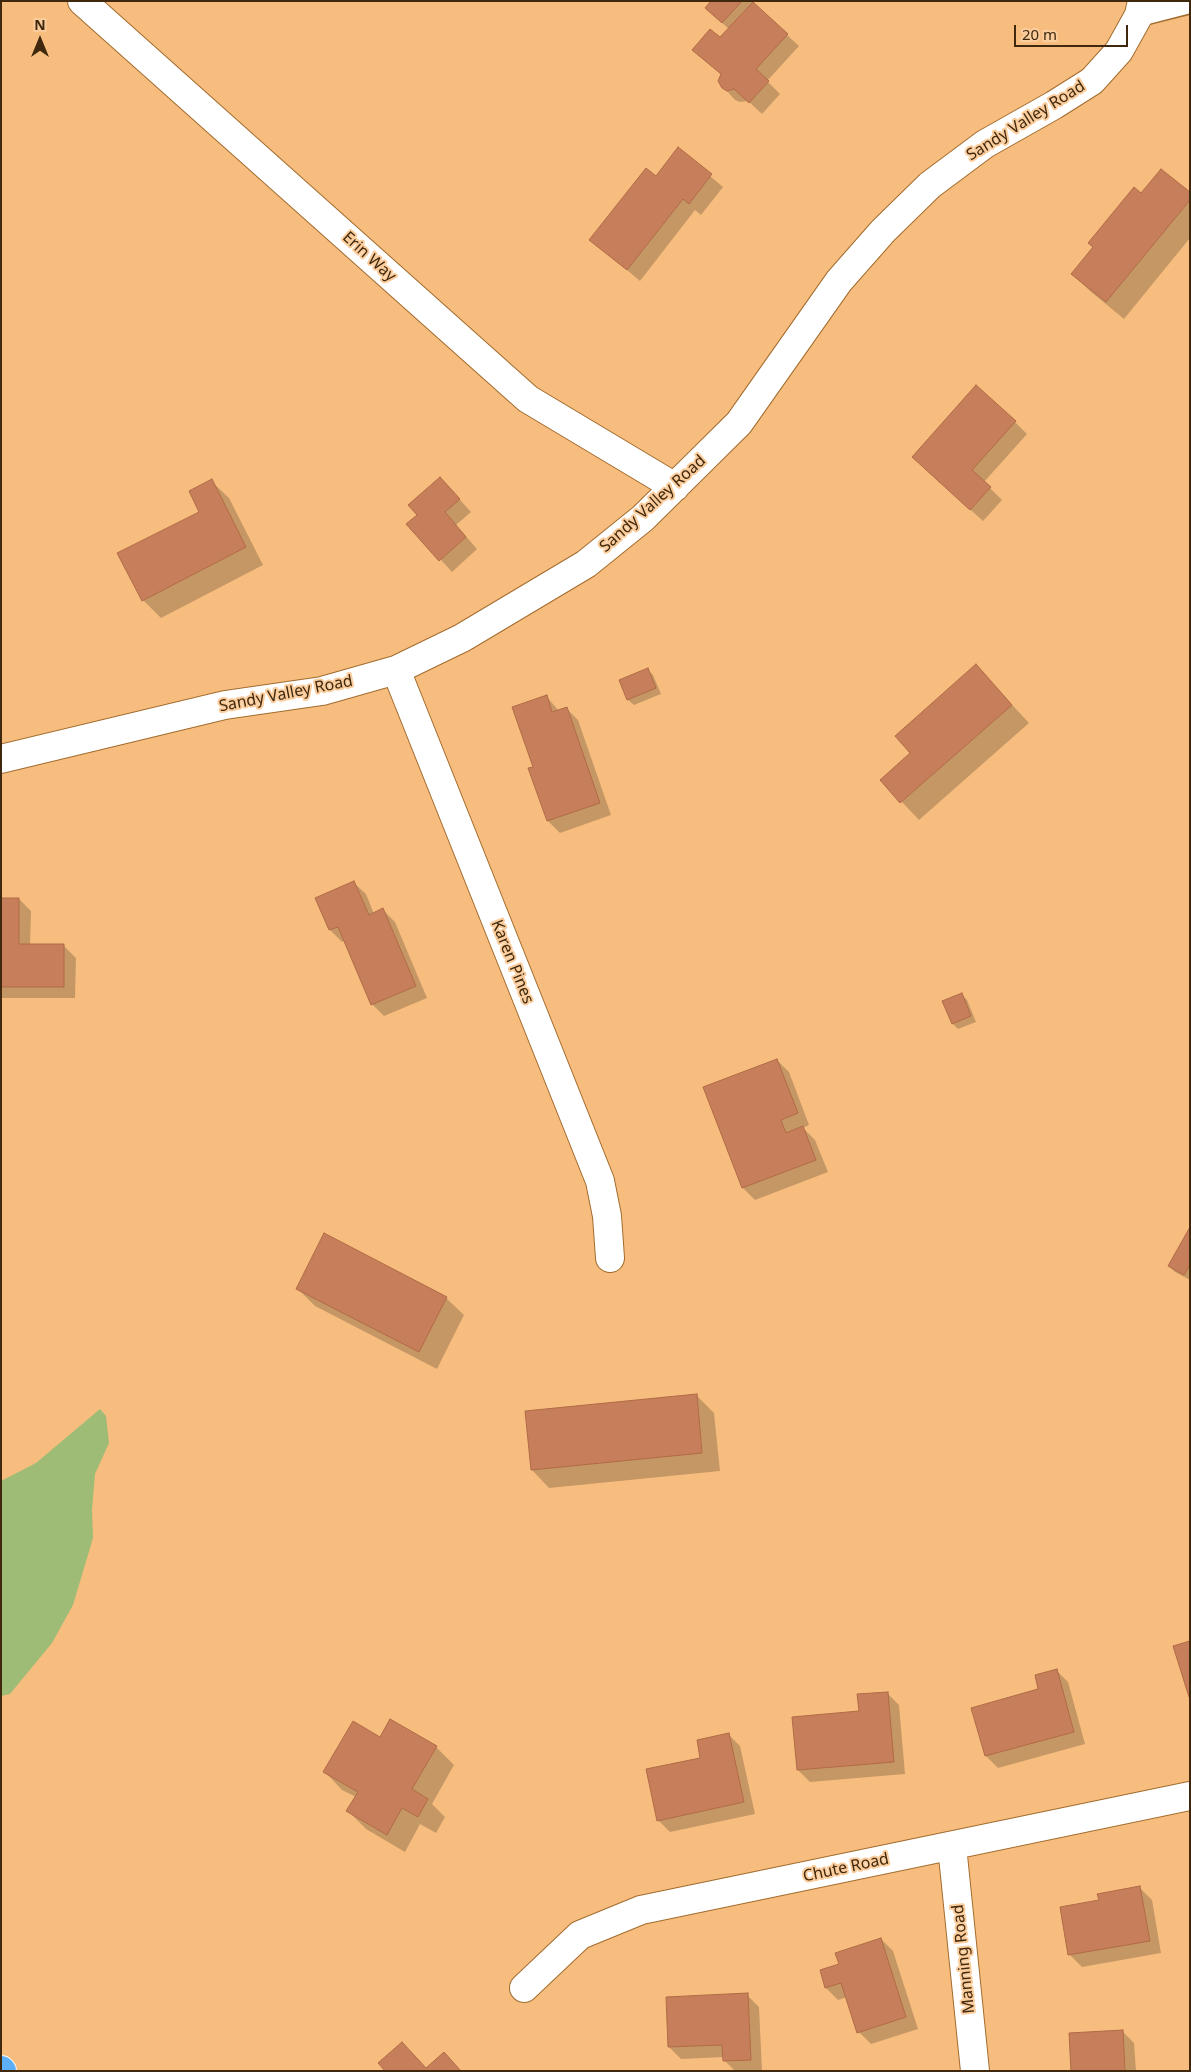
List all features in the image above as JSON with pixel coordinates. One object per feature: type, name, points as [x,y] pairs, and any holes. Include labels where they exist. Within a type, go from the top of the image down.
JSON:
[{"type":"street","name":"Erin Way","points":[[82,1],[528,399],[675,487]]},
{"type":"street","name":"Sandy Valley Road","points":[[1,759],[225,706],[322,691],[396,670],[462,638],[586,564],[643,518],[739,423],[839,282],[883,231],[930,185],[985,144],[1092,81],[1119,51],[1140,8]]},
{"type":"street","name":"Karen Pines","points":[[396,670],[600,1181],[607,1216],[610,1258]]},
{"type":"street","name":"Chute Road","points":[[524,1988],[580,1935],[641,1910],[1190,1796]]},
{"type":"street","name":"Manning Road","points":[[952,1846],[975,2071]]},
{"type":"lane","points":[[1140,8],[1190,2]]},
{"type":"green space","points":[[100,1409],[106,1416],[109,1443],[95,1474],[92,1510],[93,1538],[73,1605],[52,1643],[10,1694],[1,1696],[1,1481],[36,1463]]},
{"type":"building","points":[[711,1],[742,1],[722,23],[705,8]]},
{"type":"building","points":[[753,2],[788,34],[756,69],[769,81],[749,103],[734,89],[727,91],[722,88],[718,81],[721,74],[692,50],[710,29],[720,37]]},
{"type":"building","points":[[678,147],[712,174],[689,204],[683,199],[627,270],[589,240],[646,168],[656,176]]},
{"type":"building","points":[[1161,169],[1190,192],[1190,200],[1106,302],[1071,274],[1093,247],[1088,243],[1134,187],[1141,193]]},
{"type":"building","points":[[976,385],[1016,421],[972,470],[991,487],[970,510],[912,457]]},
{"type":"building","points":[[440,477],[460,499],[445,512],[466,537],[439,561],[406,524],[417,515],[408,505]]},
{"type":"building","points":[[212,479],[246,547],[142,601],[117,553],[199,512],[189,491]]},
{"type":"building","points":[[976,664],[1012,705],[900,803],[880,780],[910,753],[895,736]]},
{"type":"building","points":[[648,668],[656,688],[627,700],[619,680]]},
{"type":"building","points":[[547,695],[552,712],[567,707],[600,803],[547,821],[528,768],[533,767],[512,707]]},
{"type":"building","points":[[354,881],[369,915],[383,908],[416,986],[371,1005],[338,927],[329,930],[315,898]]},
{"type":"building","points":[[1,898],[19,898],[19,944],[64,944],[64,987],[1,987]]},
{"type":"building","points":[[962,993],[971,1016],[952,1024],[942,1001]]},
{"type":"building","points":[[777,1059],[798,1113],[781,1120],[786,1133],[803,1126],[816,1160],[742,1188],[703,1087]]},
{"type":"building","points":[[1190,1227],[1190,1265],[1184,1275],[1168,1266]]},
{"type":"building","points":[[324,1233],[447,1297],[419,1352],[296,1289]]},
{"type":"building","points":[[697,1394],[702,1453],[531,1470],[525,1411]]},
{"type":"building","points":[[1190,1641],[1190,1696],[1189,1697],[1173,1646]]},
{"type":"building","points":[[1057,1669],[1074,1732],[985,1756],[971,1708],[1038,1689],[1035,1675]]},
{"type":"building","points":[[888,1692],[894,1762],[797,1770],[792,1717],[859,1711],[857,1694]]},
{"type":"building","points":[[390,1719],[437,1746],[412,1789],[428,1799],[418,1817],[402,1808],[387,1835],[346,1811],[358,1792],[323,1772],[353,1721],[380,1737]]},
{"type":"building","points":[[729,1733],[744,1802],[657,1821],[646,1769],[700,1758],[697,1740]]},
{"type":"building","points":[[1140,1886],[1150,1941],[1068,1955],[1060,1907],[1099,1900],[1097,1894]]},
{"type":"building","points":[[881,1938],[906,2017],[857,2033],[841,1983],[825,1988],[820,1970],[839,1964],[835,1953]]},
{"type":"building","points":[[748,1993],[751,2060],[723,2061],[722,2045],[668,2047],[666,1997]]},
{"type":"building","points":[[1123,2030],[1125,2071],[1071,2071],[1069,2033]]},
{"type":"building","points":[[402,2042],[426,2068],[444,2052],[461,2071],[385,2071],[378,2063]]}]
